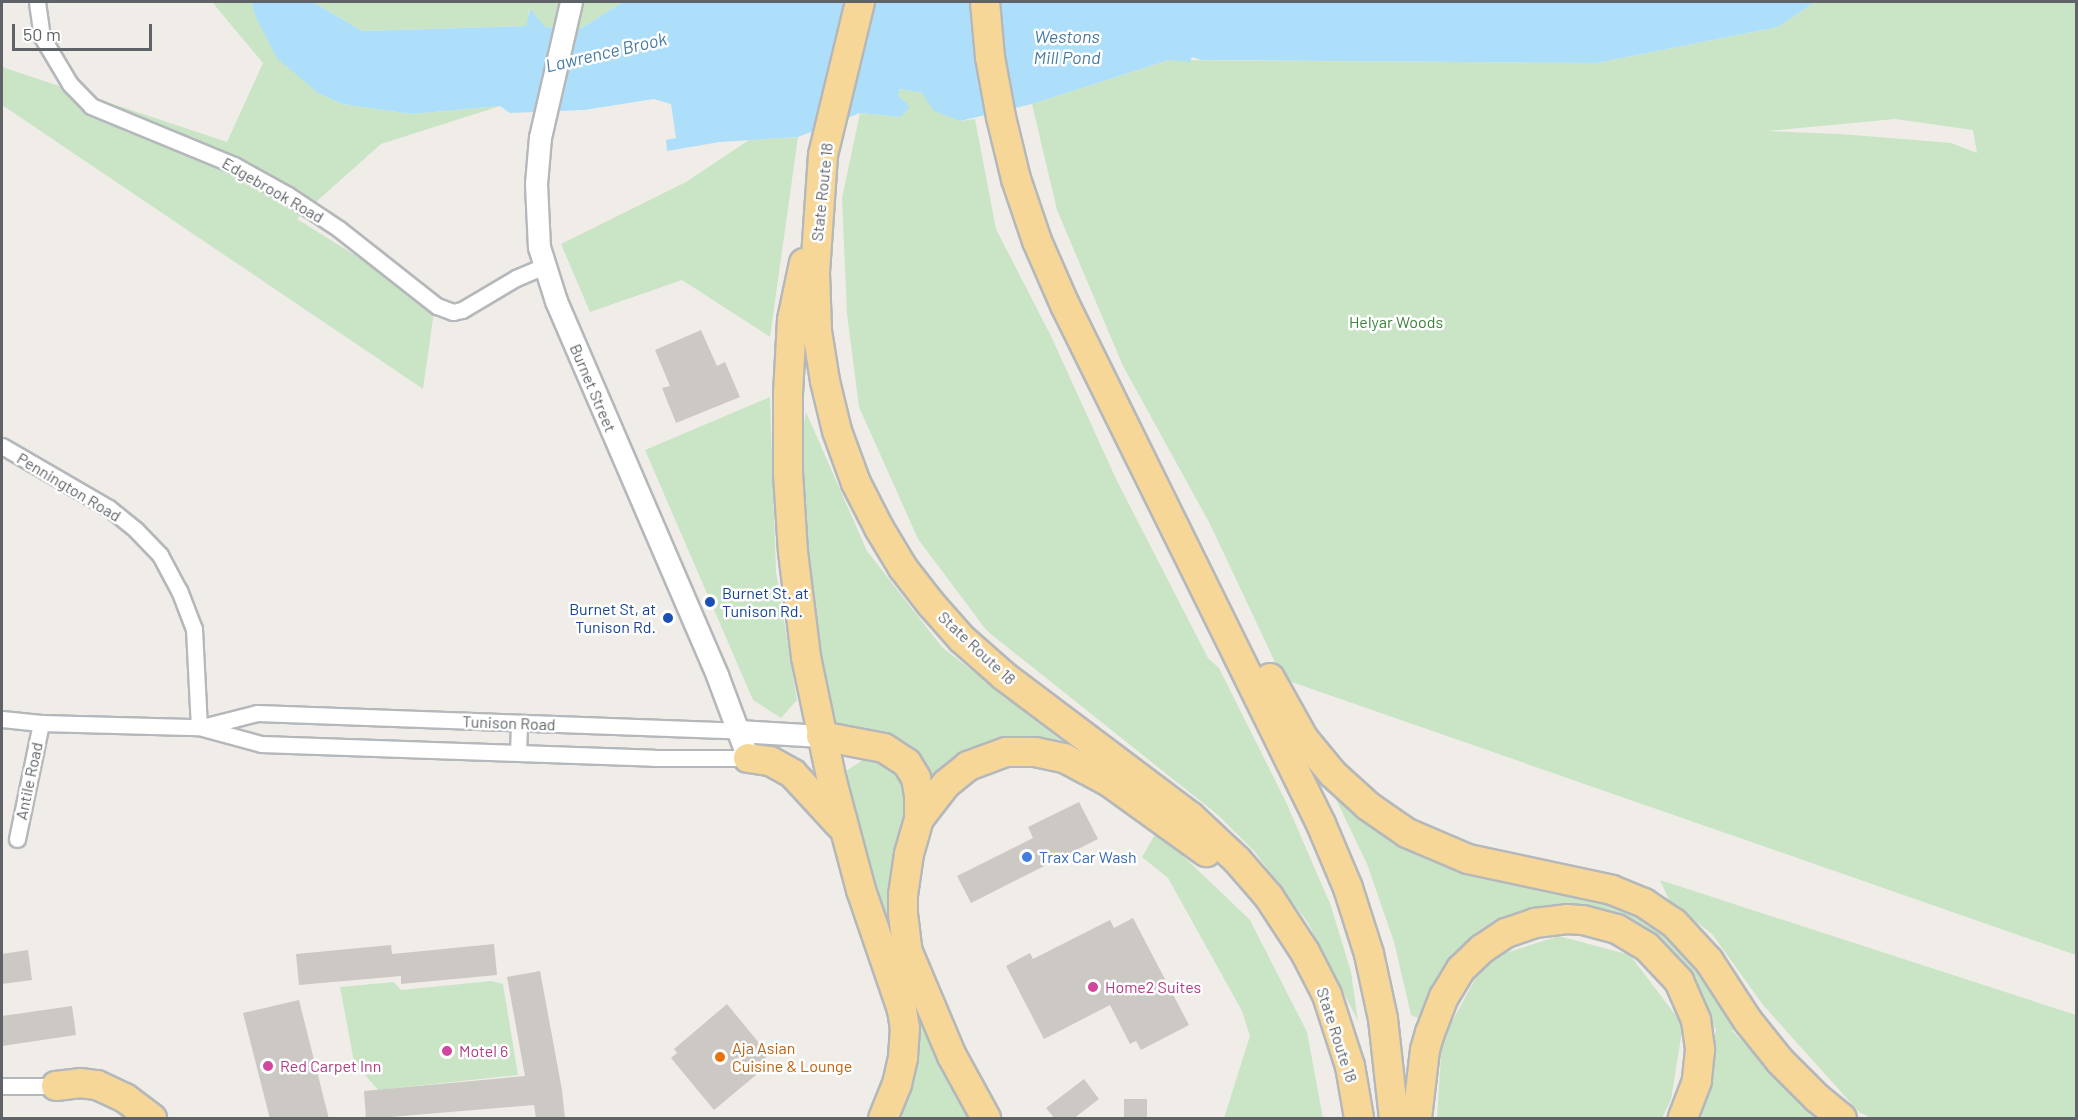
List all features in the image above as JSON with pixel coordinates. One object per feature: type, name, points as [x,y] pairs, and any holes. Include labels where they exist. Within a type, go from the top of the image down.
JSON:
[{"type":"highway","name":"State Route 18","points":[[860,2],[830,118],[819,191],[816,303],[825,381],[847,460],[866,504],[891,548],[918,588],[962,639],[1004,676],[1190,816],[1237,860],[1269,897],[1305,952],[1327,995],[1350,1066],[1359,1119]]},
{"type":"highway","points":[[985,2],[996,96],[1024,206],[1065,305],[1321,824],[1348,888],[1369,954],[1383,1019],[1394,1119]]},
{"type":"highway","points":[[819,191],[792,320],[788,435],[790,513],[796,588],[821,736],[843,829],[867,910],[898,996],[904,1022],[902,1065],[883,1119]]},
{"type":"highway","points":[[1219,619],[1270,677],[1287,711],[1317,757],[1368,806],[1407,833],[1468,859],[1612,890],[1659,911],[1698,947],[1748,1021],[1780,1061],[1842,1119]]},
{"type":"highway","points":[[821,736],[874,744],[901,758],[912,770],[918,786],[919,819],[909,854],[903,895],[908,952],[935,1020],[981,1114]]},
{"type":"highway","points":[[919,819],[946,784],[978,760],[1021,750],[1050,754],[1077,764],[1109,782],[1269,897]]},
{"type":"highway","points":[[748,758],[770,761],[793,774],[843,829]]},
{"type":"highway","points":[[1417,1119],[1430,1033],[1444,997],[1461,969],[1482,949],[1506,933],[1535,923],[1567,919],[1583,920],[1617,929],[1647,947],[1679,981],[1696,1020],[1700,1050],[1697,1081],[1683,1119]]},
{"type":"highway","points":[[56,1086],[80,1083],[97,1085],[125,1098],[152,1119]]},
{"type":"highway","points":[[56,1086],[86,1096],[107,1108],[119,1119]]},
{"type":"street","name":"Edgebrook Road","points":[[37,2],[42,37],[70,84],[91,106],[234,165],[288,195],[339,228],[437,306],[453,312],[462,310],[516,278],[544,266]]},
{"type":"street","name":"Burnet Street","points":[[571,2],[544,117],[536,184],[536,228],[544,266],[593,388],[717,675],[748,758]]},
{"type":"street","name":"Pennington Road","points":[[2,446],[109,508],[136,530],[160,555],[179,590],[194,629],[199,727]]},
{"type":"street","name":"Tunison Road","points":[[199,727],[257,713],[821,736]]},
{"type":"street","name":"Tunison Road","points":[[2,719],[41,723],[199,727],[261,744],[748,758]]},
{"type":"street","name":"Antile Road","points":[[17,839],[41,723]]},
{"type":"street","points":[[518,753],[519,724]]},
{"type":"street","points":[[2,1086],[56,1086]]},
{"type":"green space","points":[[212,2],[251,2],[256,18],[318,93],[342,104],[411,114],[500,106],[381,144],[297,219],[435,305],[423,389],[2,105],[2,67],[227,142],[263,63]]},
{"type":"green space","points":[[313,2],[623,2],[580,29],[545,27],[529,10],[527,26],[362,31]]},
{"type":"green space","name":"Helyar Woods","points":[[1815,2],[2076,2],[2076,955],[1283,679],[1210,524],[1123,366],[1057,210],[1032,104],[1169,60],[1597,63],[1778,27]],"holes":[[[1895,119],[1973,130],[1977,153],[1951,143],[1841,134],[1767,131]]]},
{"type":"green space","points":[[900,89],[922,93],[960,121],[975,119],[996,229],[1051,336],[1117,481],[1208,658],[1219,668],[1286,802],[1331,906],[1351,972],[1358,1021],[1308,923],[1254,851],[1218,815],[987,631],[918,539],[859,407],[847,314],[842,198],[860,113],[900,117],[907,103],[898,96]]},
{"type":"green space","points":[[798,137],[770,337],[682,280],[590,312],[561,244],[686,182],[749,140]]},
{"type":"green space","points":[[770,397],[776,572],[797,700],[781,718],[753,700],[645,450]]},
{"type":"green space","points":[[806,412],[867,551],[942,647],[1088,762],[1003,739],[928,776],[895,735],[834,725],[807,577],[801,440]]},
{"type":"green space","points":[[863,760],[889,766],[908,787],[892,933],[847,798],[846,771]]},
{"type":"green space","points":[[1332,791],[1353,805],[1616,901],[1681,943],[1739,1027],[1732,1031],[1820,1118],[1699,1118],[1704,1106],[1716,1028],[1708,1027],[1679,962],[1543,910],[1420,1019],[1411,1015],[1394,942],[1367,864]]},
{"type":"green space","points":[[1157,831],[1250,920],[1307,1032],[1323,1118],[1224,1118],[1250,1036],[1242,1011],[1168,878],[1142,857]]},
{"type":"green space","points":[[1660,880],[2076,1015],[2076,1118],[1871,1118],[1859,1112],[1763,1005],[1712,934],[1670,902]]},
{"type":"green space","points":[[1559,936],[1630,955],[1683,1025],[1671,1100],[1662,1118],[1437,1118],[1442,1040],[1486,959]]},
{"type":"green space","points":[[491,981],[503,984],[518,1075],[378,1090],[354,1062],[340,987],[394,982],[401,990]]},
{"type":"green space","points":[[913,1001],[917,1003],[969,1118],[898,1118]]},
{"type":"water","points":[[251,2],[313,2],[362,31],[526,26],[530,9],[545,27],[580,29],[623,2],[1815,2],[1778,27],[1597,63],[1201,60],[1192,57],[1190,62],[1169,60],[1032,104],[960,121],[934,111],[922,93],[900,89],[898,96],[907,103],[909,108],[900,117],[860,113],[798,137],[720,142],[667,151],[666,140],[676,138],[671,104],[654,99],[584,110],[510,113],[500,106],[411,114],[342,104],[318,93],[277,58],[256,18]]},
{"type":"building","points":[[701,330],[717,366],[725,362],[740,397],[676,423],[662,388],[670,386],[655,350]]},
{"type":"building","name":"Trax Car Wash","points":[[1079,802],[1098,839],[971,903],[957,876],[1033,838],[1028,827]]},
{"type":"building","name":"Home2 Suites","points":[[1133,918],[1189,1025],[1141,1050],[1136,1041],[1130,1044],[1110,1005],[1044,1039],[1006,966],[1030,953],[1033,959],[1110,920],[1114,928]]},
{"type":"building","points":[[494,944],[497,975],[401,984],[401,976],[299,985],[296,954],[391,945],[392,954]]},
{"type":"building","points":[[28,950],[32,980],[2,984],[2,954]]},
{"type":"building","points":[[540,971],[562,1090],[565,1119],[536,1119],[534,1105],[366,1119],[364,1091],[525,1076],[507,977]]},
{"type":"building","points":[[299,1000],[329,1119],[270,1119],[243,1013]]},
{"type":"building","name":"Aja Asian Cuisine & Lounge","points":[[727,1004],[769,1055],[752,1070],[756,1075],[714,1110],[671,1058],[677,1053],[674,1049]]},
{"type":"building","points":[[72,1006],[76,1035],[2,1046],[2,1016]]},
{"type":"building","points":[[1084,1079],[1099,1099],[1073,1119],[1055,1119],[1046,1108]]},
{"type":"building","points":[[1124,1099],[1147,1099],[1147,1119],[1124,1119]]},
{"type":"place","name":"Burnet St. at Tunison Rd.","points":[[710,602]]},
{"type":"place","name":"Burnet St, at Tunison Rd.","points":[[668,618]]},
{"type":"place","name":"Trax Car Wash","points":[[1027,857]]},
{"type":"place","name":"Home2 Suites","points":[[1093,987]]},
{"type":"place","name":"Motel 6","points":[[447,1051]]},
{"type":"place","name":"Aja Asian Cuisine & Lounge","points":[[720,1057]]},
{"type":"place","name":"Red Carpet Inn","points":[[268,1066]]},
{"type":"water label","name":"Westons Mill Pond","points":[[1067,47]]},
{"type":"water label","name":"Lawrence Brook","points":[[606,52]]}]
